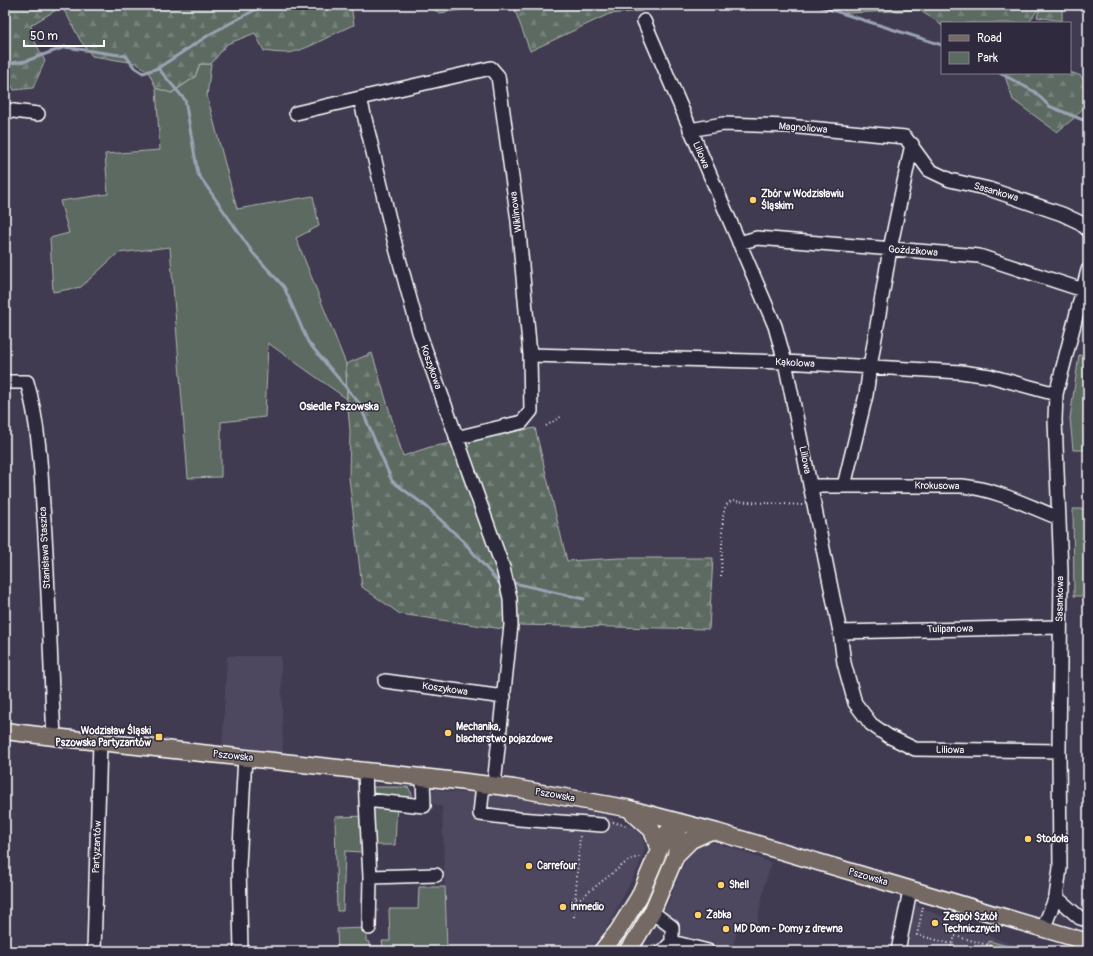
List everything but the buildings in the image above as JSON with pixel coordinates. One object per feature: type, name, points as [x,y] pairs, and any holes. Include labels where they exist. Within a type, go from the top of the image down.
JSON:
[{"type":"main road","name":"Pszowska","points":[[5,731],[423,777],[595,801],[711,830],[1088,942]]},
{"type":"main road","points":[[626,808],[652,830],[654,852]]},
{"type":"main road","points":[[602,951],[618,931],[639,897],[654,852],[666,834],[677,822]]},
{"type":"main road","points":[[627,951],[652,912],[676,855],[678,835],[677,822]]},
{"type":"main road","points":[[676,855],[691,840],[711,830]]},
{"type":"street","name":"Liliowa","points":[[644,21],[775,326],[785,362],[840,632],[844,663],[856,703],[871,724],[888,736],[916,749],[1059,751]]},
{"type":"street","name":"Wiklinowa","points":[[360,98],[491,68],[498,76],[518,221],[530,355],[531,411],[522,422],[456,438]]},
{"type":"street","points":[[296,113],[360,98]]},
{"type":"street","name":"Koszykowa","points":[[360,98],[396,248],[417,324],[503,568],[510,598],[511,625],[504,697],[489,785],[480,814],[519,819],[602,825]]},
{"type":"street","points":[[5,110],[38,114]]},
{"type":"street","name":"Magnoliowa","points":[[690,130],[722,124],[788,126],[905,137],[912,144]]},
{"type":"street","points":[[844,486],[866,395],[890,249],[912,144]]},
{"type":"street","name":"Sasankowa","points":[[912,144],[929,170],[950,180],[989,189],[1028,201],[1079,222],[1088,230]]},
{"type":"street","name":"Goździkowa","points":[[739,243],[757,238],[979,256],[1083,290]]},
{"type":"street","name":"Sasankowa","points":[[1043,929],[1056,897],[1060,868],[1059,751],[1061,572],[1055,420],[1056,394],[1088,270]]},
{"type":"street","name":"Kąkolowa","points":[[530,355],[785,362],[961,372],[990,376],[1056,394]]},
{"type":"street","name":"Stanisława Staszica","points":[[5,382],[27,382],[32,400],[42,480],[54,737]]},
{"type":"street","name":"Krokusowa","points":[[810,486],[962,486],[976,488],[1003,496],[1059,518]]},
{"type":"street","name":"Tulipanowa","points":[[840,632],[1060,627]]},
{"type":"street","name":"Koszykowa","points":[[385,681],[504,697]]},
{"type":"street","name":"Partyzantów","points":[[94,951],[100,742]]},
{"type":"street","points":[[241,951],[239,866],[245,757]]},
{"type":"street","points":[[365,771],[370,877],[369,928]]},
{"type":"street","points":[[366,800],[424,806],[423,777]]},
{"type":"street","points":[[370,877],[436,874]]},
{"type":"street","points":[[898,951],[910,890]]},
{"type":"street","points":[[1056,897],[1080,918],[1088,920]]},
{"type":"street","points":[[652,912],[672,927],[668,946],[708,951]]},
{"type":"path","points":[[546,426],[562,416]]},
{"type":"path","points":[[721,576],[723,515],[726,505],[730,501],[814,505]]},
{"type":"path","points":[[574,917],[580,831]]},
{"type":"path","points":[[572,898],[581,898],[629,860],[654,852]]},
{"type":"path","points":[[923,906],[917,935],[952,944]]},
{"type":"path","points":[[950,951],[955,936],[1010,951]]},
{"type":"shaded area","points":[[227,656],[281,656],[283,754],[222,748]]},
{"type":"shaded area","points":[[436,789],[449,792],[516,795],[590,809],[634,828],[642,836],[645,848],[639,866],[610,922],[600,937],[587,951],[447,951],[442,807],[428,801],[428,794]]},
{"type":"shaded area","points":[[709,842],[735,849],[772,863],[765,883],[757,924],[741,922],[731,951],[723,951],[684,941],[658,929],[688,852],[700,844]]},
{"type":"shaded area","name":"Zespół Szkół Technicznych","points":[[915,905],[1002,941],[1035,951],[906,951]]},
{"type":"green space","points":[[5,5],[351,5],[354,25],[311,46],[286,53],[264,51],[255,33],[227,44],[211,64],[200,64],[195,77],[171,93],[156,88],[148,71],[136,63],[92,56],[80,40],[67,15],[61,7],[31,25],[33,38],[45,61],[33,88],[14,90],[5,73]]},
{"type":"green space","points":[[425,5],[484,5],[480,7],[440,13]]},
{"type":"green space","points":[[513,5],[647,5],[642,11],[609,14],[530,51]]},
{"type":"green space","points":[[837,5],[1041,5],[1030,22],[941,22],[941,25],[919,10],[847,13]]},
{"type":"green space","points":[[1041,5],[1062,5],[1062,21],[1037,17]]},
{"type":"green space","points":[[200,64],[211,64],[207,96],[237,209],[313,196],[319,226],[296,238],[346,364],[347,399],[268,343],[265,417],[221,422],[221,477],[188,478],[170,247],[118,253],[81,287],[53,292],[50,238],[69,233],[60,201],[108,194],[105,154],[160,150],[156,88],[172,93],[195,77]]},
{"type":"green space","points":[[1071,72],[1081,76],[1088,87],[1088,103],[1073,119],[1057,132],[1013,100],[1004,74],[1071,74]]},
{"type":"green space","points":[[372,353],[403,456],[430,447],[535,428],[567,561],[620,558],[713,558],[709,629],[517,625],[503,629],[400,614],[362,587],[349,478],[350,430],[346,364]]},
{"type":"green space","points":[[1079,355],[1088,357],[1088,450],[1073,450],[1070,418]]},
{"type":"green space","points":[[1073,509],[1088,509],[1088,596],[1074,596]]},
{"type":"green space","points":[[366,787],[408,787],[412,794],[411,801],[397,802],[395,845],[375,845],[361,852],[345,851],[343,911],[337,911],[335,817],[367,816]]},
{"type":"green space","points":[[419,887],[445,887],[447,951],[338,951],[337,929],[366,928],[366,941],[369,942],[369,946],[383,946],[382,941],[390,941],[389,909],[418,909]]},
{"type":"green space","points":[[989,941],[1025,951],[986,951]]},
{"type":"waterway","points":[[5,64],[26,61],[65,47],[126,56],[134,67],[143,73],[158,68],[212,33],[264,5]]},
{"type":"waterway","points":[[816,5],[941,45]]},
{"type":"waterway","points":[[158,68],[185,100],[198,174],[253,253],[284,287],[308,342],[359,403],[392,481],[427,507],[464,542],[499,583]]},
{"type":"waterway","points":[[1002,74],[1035,92],[1049,106],[1088,122]]},
{"type":"waterway","points":[[514,583],[584,599]]},
{"type":"place","name":"Zbór w Wodzisławiu Śląskim","points":[[753,200]]},
{"type":"place","name":"Mechanika, blacharstwo pojazdowe","points":[[448,733]]},
{"type":"place","name":"Wodzisław Śląski Pszowska Partyzantów","points":[[159,737]]},
{"type":"place","name":"Stodoła","points":[[1028,839]]},
{"type":"place","name":"Carrefour","points":[[529,866]]},
{"type":"place","name":"Shell","points":[[721,885]]},
{"type":"place","name":"inmedio","points":[[563,907]]},
{"type":"place","name":"Żabka","points":[[698,915]]},
{"type":"place","name":"Zespół Szkół Technicznych","points":[[935,923]]},
{"type":"place","name":"MD Dom - Domy z drewna","points":[[726,929]]},
{"type":"district","name":"Osiedle Pszowska","points":[[339,406]]}]
